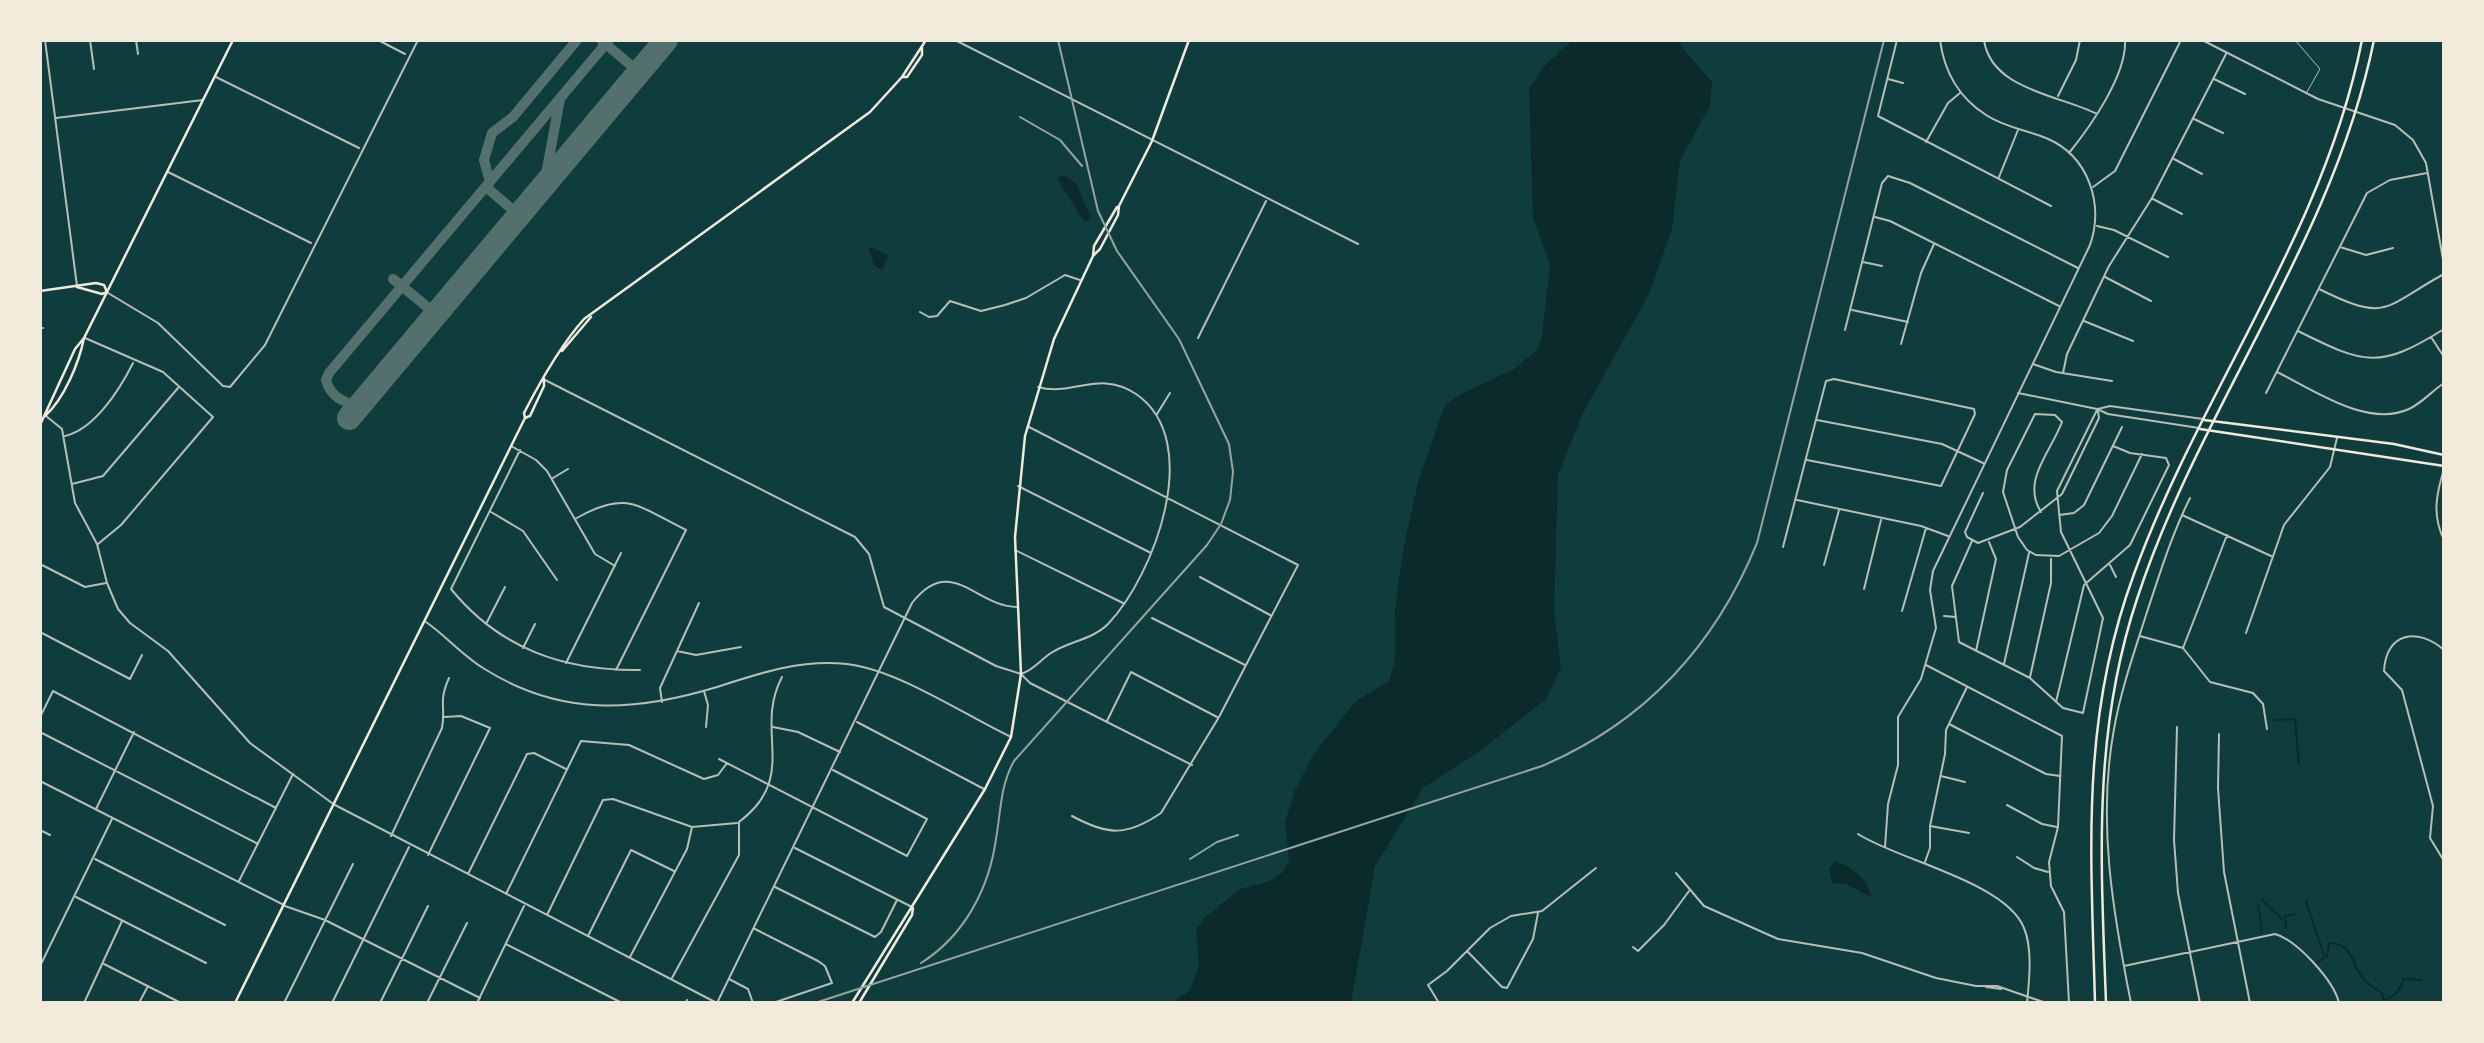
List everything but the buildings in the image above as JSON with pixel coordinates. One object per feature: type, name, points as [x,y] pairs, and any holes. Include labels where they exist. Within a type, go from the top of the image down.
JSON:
[{"type":"main road","points":[[45,416],[47,405],[75,349],[84,338],[233,40]]},
{"type":"main road","points":[[235,1003],[525,418],[534,394],[561,352],[591,317],[619,292],[858,121],[906,77],[916,63],[926,40]]},
{"type":"main road","points":[[852,1003],[985,789],[1011,737],[1021,674],[1014,550],[1018,485],[1038,387],[1054,339],[1152,141],[1189,40]]},
{"type":"main road","points":[[2095,1003],[2090,810],[2101,695],[2118,622],[2137,565],[2204,420],[2306,213],[2345,109],[2362,40]]},
{"type":"main road","points":[[2106,1003],[2100,810],[2105,739],[2115,679],[2150,563],[2215,421],[2317,218],[2356,113],[2374,40]]},
{"type":"main road","points":[[1093,256],[1094,246],[1112,211],[1119,206]]},
{"type":"main road","points":[[40,291],[96,283],[104,285],[107,292]]},
{"type":"main road","points":[[77,287],[102,294],[107,292]]},
{"type":"main road","points":[[40,425],[53,408],[81,352],[84,338]]},
{"type":"main road","points":[[2204,420],[2338,437],[2444,455]]},
{"type":"main road","points":[[2200,429],[2444,468]]},
{"type":"main road","points":[[859,1003],[912,915],[913,908]]},
{"type":"street","points":[[45,40],[77,287]]},
{"type":"street","points":[[90,40],[94,69]]},
{"type":"street","points":[[136,40],[138,54]]},
{"type":"street","points":[[378,40],[405,54]]},
{"type":"street","points":[[107,292],[158,323],[223,386],[230,387],[265,345],[418,40]]},
{"type":"street","points":[[955,40],[1358,244]]},
{"type":"street","points":[[1897,40],[1878,116],[2051,206]]},
{"type":"street","points":[[1885,847],[1888,804],[1898,765],[1896,722],[1901,708],[1917,687],[1926,665],[1936,622],[1930,579],[2079,269],[2095,226],[2092,187],[2083,169],[2069,153],[2047,139],[1989,117],[1960,92],[1946,66],[1940,40]]},
{"type":"street","points":[[1984,40],[1992,62],[2007,78],[2058,96],[2097,114]]},
{"type":"street","points":[[2058,96],[2076,60],[2080,40]]},
{"type":"street","points":[[2069,153],[2087,132],[2123,63],[2125,40]]},
{"type":"street","points":[[2092,187],[2115,171],[2181,40]]},
{"type":"street","points":[[2202,40],[2307,93],[2402,130],[2421,151],[2428,172],[2444,265]]},
{"type":"street","points":[[2063,373],[2067,354],[2105,276],[2152,198],[2226,52]]},
{"type":"street","points":[[215,77],[359,148]]},
{"type":"street","points":[[2213,78],[2245,94]]},
{"type":"street","points":[[1888,79],[1903,83]]},
{"type":"street","points":[[1926,142],[1948,103],[1960,92]]},
{"type":"street","points":[[55,118],[204,100]]},
{"type":"street","points":[[2193,118],[2223,134]]},
{"type":"street","points":[[1998,178],[2019,129]]},
{"type":"street","points":[[2173,158],[2202,174]]},
{"type":"street","points":[[168,172],[311,243]]},
{"type":"street","points":[[2266,394],[2360,204],[2373,188],[2390,180],[2428,172]]},
{"type":"street","points":[[1844,330],[1882,183],[1888,176],[1910,183],[2079,269]]},
{"type":"street","points":[[2152,198],[2182,214]]},
{"type":"street","points":[[1198,338],[1267,200]]},
{"type":"street","points":[[1874,217],[1890,221],[2060,307]]},
{"type":"street","points":[[2095,226],[2129,237],[2168,257]]},
{"type":"street","points":[[1901,344],[1921,273],[1935,243]]},
{"type":"street","points":[[2339,246],[2366,255],[2393,248]]},
{"type":"street","points":[[1863,262],[1882,266]]},
{"type":"street","points":[[2318,288],[2355,306],[2376,310],[2390,307],[2444,274]]},
{"type":"street","points":[[920,312],[929,317],[937,316],[946,304],[956,301],[983,312],[1026,298],[1065,275],[1082,280]]},
{"type":"street","points":[[2105,276],[2151,301]]},
{"type":"street","points":[[1851,309],[1909,322]]},
{"type":"street","points":[[2083,320],[2133,341]]},
{"type":"street","points":[[2297,330],[2343,353],[2367,358],[2397,355],[2444,330]]},
{"type":"street","points":[[2431,337],[2444,357]]},
{"type":"street","points":[[84,338],[163,373],[212,417],[121,526],[97,544]]},
{"type":"street","points":[[64,436],[86,427],[123,383],[133,362]]},
{"type":"street","points":[[2033,364],[2063,373],[2112,380]]},
{"type":"street","points":[[2277,372],[2348,407],[2386,413],[2416,405],[2444,383]]},
{"type":"street","points":[[544,379],[855,537],[869,554],[884,607],[996,666],[1021,674],[1030,683],[1192,765]]},
{"type":"street","points":[[1783,547],[1826,381],[1834,379],[1974,409],[1975,414],[1959,452],[1941,486],[1807,460]]},
{"type":"street","points":[[1021,674],[1063,646],[1097,633],[1124,603],[1152,553],[1167,497],[1166,437],[1157,415],[1138,396],[1115,384],[1098,382],[1053,390],[1038,387]]},
{"type":"street","points":[[71,484],[103,476],[178,387]]},
{"type":"street","points":[[1157,415],[1170,393]]},
{"type":"street","points":[[2018,393],[2097,409],[2108,414],[2200,429]]},
{"type":"street","points":[[2097,409],[2110,406],[2204,420]]},
{"type":"street","points":[[1972,541],[1952,586],[1959,642],[2030,678],[2056,703],[2072,712],[2083,713],[2103,618],[2061,533],[2057,491],[2097,409]]},
{"type":"street","points":[[1972,541],[1989,541],[2015,530],[2057,498],[2099,418],[2097,409]]},
{"type":"street","points":[[2041,512],[2034,501],[2032,485],[2062,422],[2059,416],[2038,413],[2032,417],[2003,486],[2004,502],[2015,530],[2029,552],[2051,558],[2070,551],[2105,528],[2142,454]]},
{"type":"street","points":[[45,416],[60,426],[64,436],[78,510],[97,544],[107,583],[118,609],[130,623],[167,651],[245,738],[334,804],[390,836],[717,1003],[857,722],[905,618],[920,594],[945,582],[963,584],[997,604],[1017,607]]},
{"type":"street","points":[[1816,419],[1942,444],[1984,464]]},
{"type":"street","points":[[1028,427],[1298,565],[1219,717],[1166,807],[1149,821],[1119,831],[1106,832],[1072,816]]},
{"type":"street","points":[[2058,515],[2074,513],[2084,505],[2122,428]]},
{"type":"street","points":[[2246,633],[2284,525],[2330,467],[2338,437]]},
{"type":"street","points":[[511,446],[536,460],[552,478],[595,554],[615,566]]},
{"type":"street","points":[[2056,703],[2075,616],[2087,581],[2109,564],[2134,537],[2169,465],[2166,458],[2113,446]]},
{"type":"street","points":[[520,450],[452,589],[486,625],[523,649],[566,664],[639,670]]},
{"type":"street","points":[[2444,468],[2435,496],[2437,526],[2444,540]]},
{"type":"street","points":[[552,478],[568,469]]},
{"type":"street","points":[[1018,485],[1152,553]]},
{"type":"street","points":[[1972,541],[1965,532],[1983,493]]},
{"type":"street","points":[[2131,1003],[2112,913],[2108,858],[2113,731],[2140,636],[2190,498]]},
{"type":"street","points":[[1796,500],[1926,527],[1949,537]]},
{"type":"street","points":[[575,519],[598,505],[624,501],[686,530],[616,670]]},
{"type":"street","points":[[1824,565],[1839,509]]},
{"type":"street","points":[[490,511],[523,531],[557,580]]},
{"type":"street","points":[[2182,514],[2272,556]]},
{"type":"street","points":[[1864,589],[1881,519]]},
{"type":"street","points":[[1902,611],[1926,527]]},
{"type":"street","points":[[2183,648],[2227,536]]},
{"type":"street","points":[[1976,651],[1996,559],[1989,541]]},
{"type":"street","points":[[1014,550],[1021,550],[1124,603]]},
{"type":"street","points":[[2004,665],[2029,552]]},
{"type":"street","points":[[566,664],[621,553]]},
{"type":"street","points":[[2030,678],[2051,583],[2051,558]]},
{"type":"street","points":[[40,564],[85,587],[107,583]]},
{"type":"street","points":[[2109,564],[2116,577]]},
{"type":"street","points":[[1200,577],[1271,615]]},
{"type":"street","points":[[486,625],[505,587]]},
{"type":"street","points":[[662,702],[660,688],[699,603]]},
{"type":"street","points":[[1944,616],[1957,617]]},
{"type":"street","points":[[1152,618],[1245,666]]},
{"type":"street","points":[[425,621],[482,667],[533,692],[592,706],[662,702],[790,665],[827,663],[880,671],[1011,737]]},
{"type":"street","points":[[523,649],[535,624]]},
{"type":"street","points":[[40,632],[131,679],[142,655]]},
{"type":"street","points":[[2444,650],[2430,637],[2416,635],[2397,641],[2388,652],[2384,671],[2402,690],[2433,806],[2430,838],[2444,861]]},
{"type":"street","points":[[2140,636],[2183,648],[2210,682],[2253,693],[2263,704],[2267,729]]},
{"type":"street","points":[[676,651],[696,655],[741,647]]},
{"type":"street","points":[[1926,665],[2061,734],[2058,827],[2049,872],[2051,886],[2064,912],[2069,1003]]},
{"type":"street","points":[[1107,722],[1131,672],[1219,717]]},
{"type":"street","points":[[546,916],[603,800],[613,799],[692,827],[739,822],[754,811],[771,785],[770,708],[782,677]]},
{"type":"street","points":[[390,836],[439,736],[444,717],[441,700],[449,678]]},
{"type":"street","points":[[1925,862],[1930,848],[1930,825],[1948,724],[1967,686]]},
{"type":"street","points":[[40,717],[53,691],[276,808]]},
{"type":"street","points":[[704,691],[708,705],[706,727]]},
{"type":"street","points":[[428,856],[490,729],[461,716],[444,717]]},
{"type":"street","points":[[857,722],[985,789]]},
{"type":"street","points":[[1948,724],[2046,774],[2061,776]]},
{"type":"street","points":[[772,727],[798,732],[841,753]]},
{"type":"street","points":[[2177,727],[2174,840],[2178,893],[2200,1003]]},
{"type":"street","points":[[40,733],[258,844]]},
{"type":"street","points":[[96,810],[134,733]]},
{"type":"street","points":[[2219,734],[2218,788],[2224,872],[2250,1003]]},
{"type":"street","points":[[506,895],[581,741],[629,745],[704,779],[718,775],[727,763]]},
{"type":"street","points":[[467,876],[527,754],[534,753],[567,769]]},
{"type":"street","points":[[719,759],[907,856],[927,819],[833,770]]},
{"type":"street","points":[[239,882],[293,774]]},
{"type":"street","points":[[1940,776],[1965,782]]},
{"type":"street","points":[[40,781],[283,905],[325,920],[480,998]]},
{"type":"street","points":[[2007,805],[2042,824],[2058,827]]},
{"type":"street","points":[[40,966],[112,818]]},
{"type":"street","points":[[672,979],[739,855],[739,822]]},
{"type":"street","points":[[1930,825],[1969,833]]},
{"type":"street","points":[[629,958],[687,849],[692,827]]},
{"type":"street","points":[[40,830],[50,835]]},
{"type":"street","points":[[1858,834],[1968,883],[2016,915],[2027,940],[2027,1003]]},
{"type":"street","points":[[332,1003],[409,846]]},
{"type":"street","points":[[794,848],[913,908]]},
{"type":"street","points":[[588,937],[631,850],[674,871]]},
{"type":"street","points":[[2017,857],[2034,868],[2049,872]]},
{"type":"street","points":[[93,858],[225,925]]},
{"type":"street","points":[[284,1003],[353,864]]},
{"type":"street","points":[[1439,1003],[1428,985],[1447,971],[1500,921],[1519,914],[1538,912],[1596,868]]},
{"type":"street","points":[[1676,873],[1704,906],[1778,939],[1862,953],[1936,978],[2001,989],[2046,1003]]},
{"type":"street","points":[[775,887],[875,937],[881,932],[897,900]]},
{"type":"street","points":[[1633,947],[1638,951],[1664,925],[1689,891]]},
{"type":"street","points":[[75,896],[206,963]]},
{"type":"street","points":[[477,1003],[525,905]]},
{"type":"street","points":[[380,1003],[428,906]]},
{"type":"street","points":[[1466,951],[1501,986],[1507,988],[1533,939],[1538,912]]},
{"type":"street","points":[[84,1003],[122,921]]},
{"type":"street","points":[[428,1003],[467,923]]},
{"type":"street","points":[[754,929],[818,961],[825,966],[832,983],[773,1003]]},
{"type":"street","points":[[2123,966],[2270,934],[2287,939],[2329,981],[2339,1003]]},
{"type":"street","points":[[506,944],[622,1003]]},
{"type":"street","points":[[103,964],[181,1003]]},
{"type":"street","points":[[729,979],[748,989],[753,1003]]},
{"type":"street","points":[[139,1003],[148,986]]},
{"type":"lane","points":[[2295,40],[2320,69],[2307,93]]},
{"type":"lane","points":[[311,243],[316,245]]},
{"type":"water","points":[[1573,40],[1680,40],[1681,46],[1712,82],[1710,105],[1680,161],[1672,229],[1649,294],[1583,413],[1558,475],[1554,612],[1561,667],[1546,699],[1480,751],[1423,788],[1375,866],[1351,1003],[1170,1003],[1190,991],[1199,965],[1196,931],[1204,918],[1240,889],[1270,881],[1283,872],[1289,860],[1285,822],[1295,790],[1313,755],[1355,702],[1389,681],[1395,661],[1395,610],[1403,551],[1418,482],[1445,405],[1459,395],[1514,369],[1535,352],[1542,337],[1550,265],[1533,217],[1529,88],[1547,63]]},
{"type":"water","points":[[1063,175],[1076,183],[1090,216],[1088,221],[1082,219],[1057,178]]},
{"type":"water","points":[[871,247],[889,256],[882,270],[874,265],[869,249]]},
{"type":"water","points":[[1835,861],[1858,874],[1867,885],[1871,897],[1846,884],[1832,883],[1829,869]]},
{"type":"waterway","points":[[2274,720],[2295,719],[2299,764]]},
{"type":"waterway","points":[[2262,900],[2282,919]]},
{"type":"waterway","points":[[2306,901],[2324,955]]},
{"type":"waterway","points":[[2258,905],[2262,930]]},
{"type":"waterway","points":[[2286,928],[2285,916],[2295,914]]},
{"type":"waterway","points":[[2318,962],[2327,956],[2329,943],[2343,947],[2369,985],[2382,993],[2384,1003]]},
{"type":"waterway","points":[[2385,1000],[2397,993],[2404,979],[2422,980]]},
{"type":"taxiway","points":[[490,182],[484,160],[492,133],[513,117],[577,40]]},
{"type":"taxiway","points":[[360,404],[344,401],[335,395],[326,380],[329,373],[609,40]]},
{"type":"taxiway","points":[[602,41],[639,72]]},
{"type":"taxiway","points":[[544,185],[560,99]]},
{"type":"taxiway","points":[[486,187],[519,215]]},
{"type":"taxiway","points":[[393,279],[436,314]]},
{"type":"runway","points":[[349,418],[666,40]]},
{"type":"railway","points":[[921,963],[950,939],[962,925],[981,893],[993,858],[1003,789],[1014,761],[1207,545],[1221,524],[1230,500],[1233,472],[1229,444],[1179,339],[1117,251],[1098,211],[1058,40]]},
{"type":"railway","points":[[815,1003],[1542,766],[1579,748],[1644,703],[1672,677],[1698,647],[1740,580],[1757,543],[1884,40]]},
{"type":"railway","points":[[1020,117],[1060,140],[1082,166]]},
{"type":"railway","points":[[1190,859],[1217,842],[1238,835]]}]
